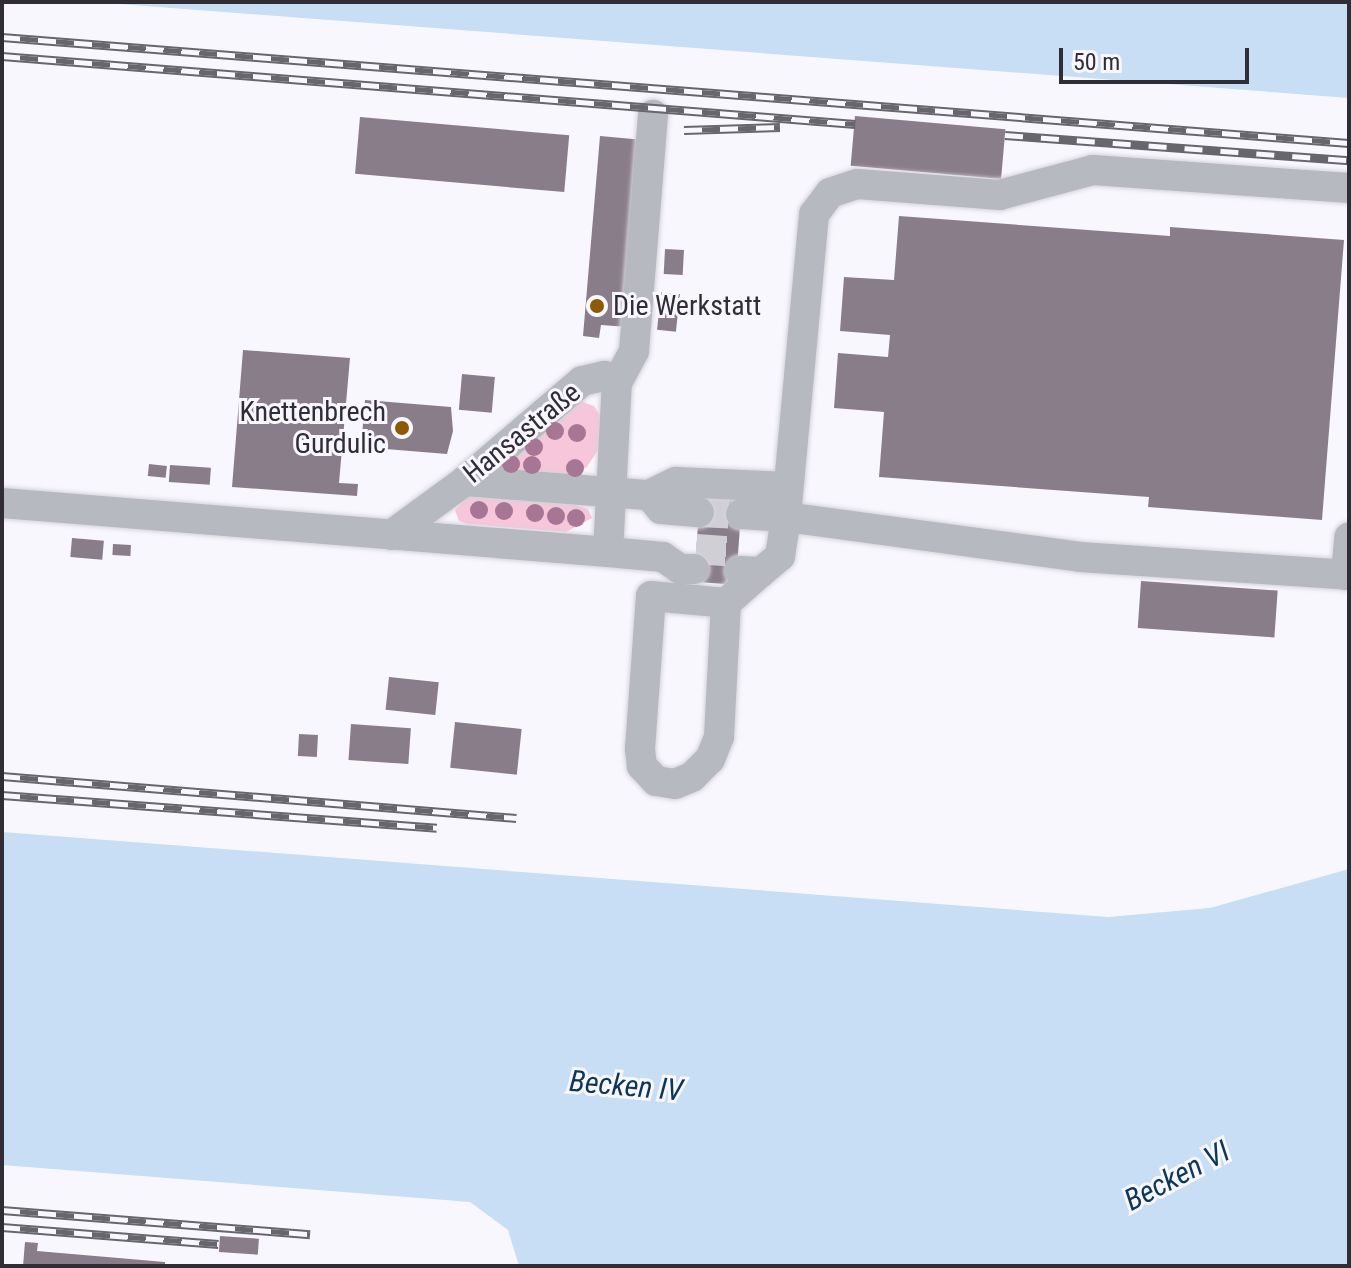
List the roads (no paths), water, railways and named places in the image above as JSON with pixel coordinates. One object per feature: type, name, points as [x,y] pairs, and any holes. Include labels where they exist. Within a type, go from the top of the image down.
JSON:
[{"type":"street","points":[[617,383],[634,351],[653,115]]},
{"type":"street","points":[[657,557],[651,596],[640,749],[642,766],[656,781],[675,784],[710,759],[719,737],[726,603],[786,517],[814,214],[830,193],[857,184],[1000,195],[1093,170],[1349,188]]},
{"type":"street","name":"Hansastraße","points":[[391,535],[465,481],[582,381],[604,376],[617,383],[608,552]]},
{"type":"street","points":[[465,481],[649,495],[676,482],[788,487]]},
{"type":"street","points":[[649,495],[661,509],[699,512]]},
{"type":"street","points":[[2,503],[657,557],[678,548],[695,559]]},
{"type":"street","points":[[741,514],[786,517],[1080,557],[1347,575],[1349,537]]},
{"type":"street","points":[[651,596],[726,603]]},
{"type":"water","points":[[93,2],[1349,2],[1349,98]]},
{"type":"water","points":[[2,832],[1108,917],[1210,908],[1349,869],[1349,1266],[519,1266],[508,1230],[470,1202],[2,1165]]},
{"type":"tunnel","points":[[699,512],[741,514]]},
{"type":"tunnel","points":[[696,549],[738,552]]},
{"type":"railway","points":[[2,37],[1349,143]]},
{"type":"railway","points":[[2,56],[855,124]]},
{"type":"railway","points":[[684,130],[780,127]]},
{"type":"railway","points":[[1005,135],[1349,160]]},
{"type":"railway","points":[[2,776],[516,818]]},
{"type":"railway","points":[[2,795],[437,828]]},
{"type":"railway","points":[[2,1210],[310,1234]]},
{"type":"railway","points":[[2,1227],[218,1244]]},
{"type":"place","name":"Die Werkstatt","points":[[597,306]]},
{"type":"place","name":"Knettenbrech Gurdulic","points":[[402,428]]},
{"type":"water label","name":"Becken IV","points":[[626,1086]]},
{"type":"water label","name":"Becken VI","points":[[1177,1176]]}]
